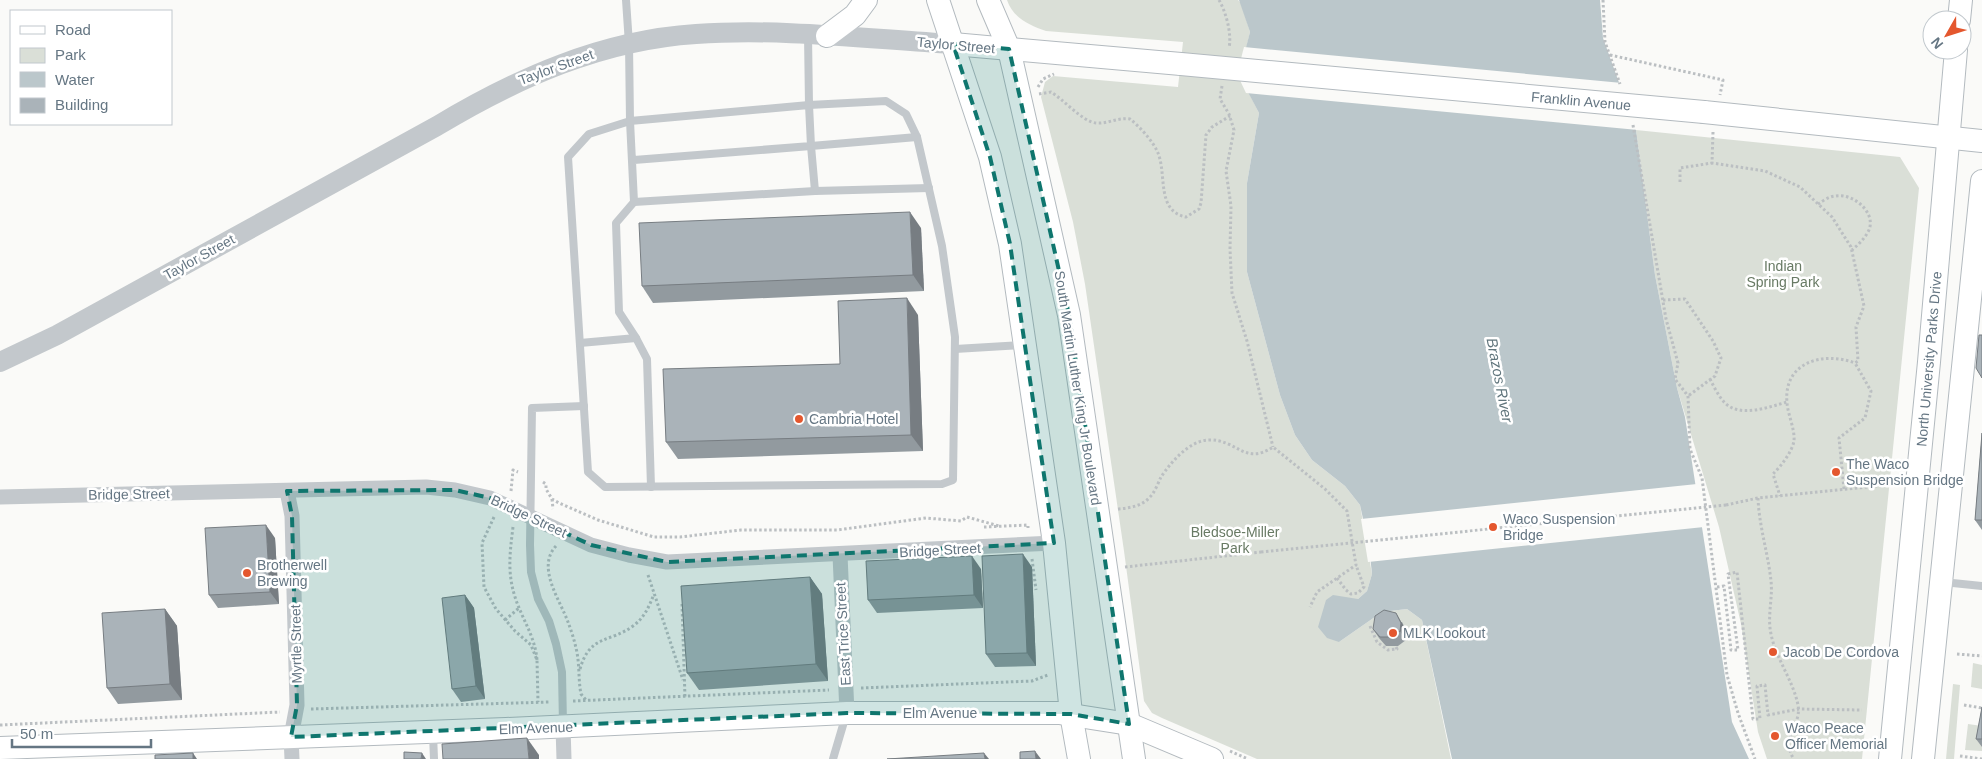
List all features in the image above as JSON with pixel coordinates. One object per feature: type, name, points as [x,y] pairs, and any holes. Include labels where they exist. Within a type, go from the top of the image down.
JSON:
[{"type":"main road","points":[[817,36],[855,15],[866,0]]},
{"type":"main road","points":[[938,0],[990,157],[1010,244],[1054,544],[1072,714],[1079,759]]},
{"type":"main road","name":"South Martin Luther King Jr Boulevard","points":[[988,0],[1009,49],[1069,315],[1134,759]]},
{"type":"main road","name":"Taylor Street","points":[[953,44],[1180,64]]},
{"type":"main road","name":"North University Parks Drive","points":[[1890,759],[1955,60]]},
{"type":"main road","name":"Franklin Avenue","points":[[1180,64],[1710,123],[1982,141]]},
{"type":"main road","points":[[1923,759],[1971,325],[1982,180]]},
{"type":"main road","name":"Elm Avenue","points":[[12,752],[292,748],[433,732],[847,713],[1072,714],[1129,724],[1216,753]]},
{"type":"street","name":"Taylor Street","points":[[0,362],[66,330],[429,131],[486,96],[565,62],[630,44],[694,34],[751,32],[953,44]]},
{"type":"street","name":"Bridge Street","points":[[0,497],[426,487],[455,490],[490,498],[591,544],[643,564],[1054,544]]},
{"type":"street","name":"Myrtle Street","points":[[287,491],[292,516],[296,710],[292,748]]},
{"type":"street","name":"East Trice Street","points":[[840,555],[847,713]]},
{"type":"street","points":[[563,727],[564,759]]},
{"type":"lane","points":[[626,0],[630,44],[630,121],[634,160],[634,202],[616,223],[619,312],[647,359],[651,487]]},
{"type":"lane","points":[[815,191],[809,105],[817,36]]},
{"type":"lane","points":[[886,101],[906,114],[917,137],[942,246],[955,349],[953,480],[942,484],[605,487],[588,472],[568,157],[589,134],[630,121],[809,105],[886,101]]},
{"type":"lane","points":[[634,160],[917,137]]},
{"type":"lane","points":[[634,202],[815,191],[929,188]]},
{"type":"lane","points":[[580,343],[636,338]]},
{"type":"lane","points":[[955,349],[1024,345]]},
{"type":"lane","points":[[563,727],[562,672],[556,644],[549,622],[538,599],[532,572],[530,545],[532,517],[532,408],[584,406]]},
{"type":"lane","points":[[1943,582],[1982,586]]},
{"type":"lane","points":[[833,759],[847,713]]},
{"type":"lane","points":[[433,732],[434,759]]},
{"type":"path","points":[[1219,0],[1225,13],[1230,42],[1228,52]]},
{"type":"path","points":[[1603,0],[1605,43],[1621,86]]},
{"type":"path","points":[[1610,56],[1722,80],[1710,123],[1712,163]]},
{"type":"path","points":[[1062,73],[1043,79],[1038,87],[1038,96],[1051,92],[1090,122],[1099,123],[1121,117],[1130,119],[1158,153],[1168,207],[1177,215],[1186,217],[1199,209],[1206,135],[1212,127],[1230,116]]},
{"type":"path","points":[[1223,80],[1220,98],[1230,116],[1234,130],[1226,172],[1232,206],[1230,249],[1232,293],[1247,341],[1273,447],[1325,489],[1347,511],[1356,566],[1364,587],[1358,593],[1351,594],[1338,578]]},
{"type":"path","points":[[1632,121],[1637,139],[1663,300],[1678,363],[1675,379],[1688,396],[1690,450],[1702,478],[1727,675],[1738,713],[1755,759]]},
{"type":"path","points":[[1680,182],[1680,168],[1712,163],[1765,171],[1800,187],[1832,217],[1852,250],[1864,306],[1856,328],[1858,361],[1854,363]]},
{"type":"path","points":[[1818,204],[1836,195],[1851,199],[1864,207],[1870,217],[1869,231],[1852,250]]},
{"type":"path","points":[[1663,300],[1685,299],[1713,341],[1721,358],[1716,376],[1688,396]]},
{"type":"path","points":[[1780,496],[1773,474],[1782,464],[1794,442],[1787,402],[1789,383],[1805,363],[1822,357],[1841,358],[1854,363],[1871,391],[1865,418],[1839,438],[1844,489]]},
{"type":"path","points":[[1710,380],[1725,404],[1741,410],[1762,409],[1787,402]]},
{"type":"path","points":[[1118,509],[1133,508],[1150,497],[1170,464],[1190,447],[1209,440],[1235,447],[1250,456],[1264,454],[1273,447]]},
{"type":"path","points":[[513,470],[546,484],[546,490],[552,499],[558,503],[598,520],[654,537],[680,537],[741,530],[837,530],[926,518],[961,521],[966,517],[988,521]]},
{"type":"path","points":[[1123,576],[1122,567],[1726,505],[1758,498],[1844,489],[1917,484]]},
{"type":"path","points":[[1758,498],[1759,522],[1771,582],[1770,633],[1774,647],[1795,689],[1799,709],[1798,720],[1791,732],[1789,742],[1794,759]]},
{"type":"path","points":[[1117,499],[1119,519]]},
{"type":"path","points":[[503,514],[495,517],[488,527],[482,544],[484,587],[496,609],[532,644],[537,660]]},
{"type":"path","points":[[509,518],[513,527],[509,548],[510,564],[519,608],[535,642],[538,702]]},
{"type":"path","points":[[984,527],[1028,525],[1037,593]]},
{"type":"path","points":[[634,530],[643,564],[649,576],[684,686]]},
{"type":"path","points":[[680,537],[681,562]]},
{"type":"path","points":[[564,541],[550,552],[548,564],[551,582],[568,622],[580,669]]},
{"type":"path","points":[[643,564],[649,576]]},
{"type":"path","points":[[1310,607],[1318,592],[1356,566]]},
{"type":"path","points":[[1717,587],[1724,586],[1731,650],[1738,650],[1728,574],[1737,572],[1753,719],[1760,719],[1757,686],[1765,685],[1768,715],[1799,709],[1862,710]]},
{"type":"path","points":[[586,700],[581,694],[579,685],[580,669],[587,651],[609,636],[631,627],[640,620],[648,609],[654,592]]},
{"type":"path","points":[[682,600],[685,721]]},
{"type":"path","points":[[506,620],[519,608]]},
{"type":"path","points":[[1370,626],[1379,644],[1388,650],[1397,649],[1396,646]]},
{"type":"path","points":[[1957,654],[1982,656]]},
{"type":"path","points":[[0,725],[296,710],[538,702],[1032,681],[1047,676],[1050,669]]},
{"type":"path","points":[[1964,705],[1982,708]]},
{"type":"path","points":[[1216,753],[1248,759]]},
{"type":"path","points":[[1960,756],[1982,759]]},
{"type":"highlighted area","points":[[953,44],[1009,49],[1069,315],[1129,724],[1071,714],[847,713],[291,737],[297,705],[292,516],[287,491],[455,490],[490,498],[591,545],[667,562],[1054,543],[1010,244],[990,157]]},
{"type":"green space","name":"Bledsoe-Miller Park","points":[[1007,0],[1238,0],[1241,3],[1250,32],[1240,75],[1259,113],[1247,183],[1247,272],[1280,395],[1295,435],[1312,460],[1345,486],[1360,505],[1372,574],[1367,591],[1358,599],[1339,642],[1382,612],[1407,609],[1422,620],[1451,759],[1257,759],[1152,713],[1144,701],[1085,284],[1073,222],[1041,97],[1045,82],[1053,76],[1178,87],[1183,42],[1046,31],[1022,20],[1013,12]]},
{"type":"green space","name":"Indian Spring Park","points":[[1636,130],[1900,157],[1919,188],[1862,759],[1767,759],[1758,732],[1741,624],[1719,527],[1677,388],[1655,275]]},
{"type":"green space","points":[[1973,663],[1982,665],[1982,689],[1971,687]]},
{"type":"green space","points":[[1953,684],[1960,685],[1954,759],[1946,759]]},
{"type":"green space","points":[[1968,724],[1982,726],[1982,751],[1965,750]]},
{"type":"water","name":"Brazos River","points":[[1239,0],[1600,0],[1603,38],[1636,130],[1655,275],[1677,388],[1685,417],[1732,722],[1749,759],[1452,759],[1422,620],[1407,609],[1382,612],[1339,642],[1327,638],[1318,627],[1326,600],[1333,595],[1358,599],[1367,591],[1372,574],[1369,546],[1360,505],[1345,486],[1312,460],[1295,435],[1280,395],[1247,272],[1247,183],[1259,113],[1239,75],[1250,32]]},
{"type":"pier","points":[[1244,47],[1622,83],[1638,130],[1246,93],[1237,74]]},
{"type":"pier","name":"Waco Suspension Bridge","points":[[1697,484],[1704,527],[1368,562],[1361,519]]},
{"type":"building","points":[[910,212],[913,275],[642,286],[639,223]]},
{"type":"building","name":"Cambria Hotel","points":[[907,298],[911,435],[666,442],[663,369],[840,364],[838,301]]},
{"type":"building","points":[[1979,335],[1982,335],[1982,378],[1976,368]]},
{"type":"building","points":[[1982,433],[1982,520],[1975,520]]},
{"type":"building","name":"Brotherwell Brewing","points":[[266,525],[270,592],[209,595],[205,528]]},
{"type":"building","points":[[1023,554],[1027,653],[986,654],[982,556]]},
{"type":"building","points":[[972,556],[974,595],[868,600],[866,561]]},
{"type":"building","points":[[810,577],[816,664],[687,673],[681,586]]},
{"type":"building","points":[[465,595],[476,686],[452,689],[442,598]]},
{"type":"building","points":[[165,609],[170,684],[107,688],[102,613]]},
{"type":"building","points":[[1384,610],[1396,613],[1401,623],[1400,631],[1392,637],[1380,637],[1373,629],[1375,616]]},
{"type":"building","points":[[1982,707],[1982,739],[1976,739]]},
{"type":"building","points":[[527,738],[529,759],[443,759],[442,744]]},
{"type":"building","points":[[1035,751],[1036,759],[1020,759],[1020,752]]},
{"type":"building","points":[[404,752],[422,753],[421,759],[404,759]]},
{"type":"building","points":[[193,753],[193,759],[155,759],[155,755]]},
{"type":"building","points":[[984,753],[985,759],[887,759]]},
{"type":"place","name":"Cambria Hotel","points":[[799,419]]},
{"type":"place","name":"The Waco Suspension Bridge","points":[[1836,472]]},
{"type":"place","name":"Waco Suspension Bridge","points":[[1493,527]]},
{"type":"place","name":"Brotherwell Brewing","points":[[247,573]]},
{"type":"place","name":"MLK Lookout","points":[[1393,633]]},
{"type":"place","name":"Jacob De Cordova","points":[[1773,652]]},
{"type":"place","name":"Waco Peace Officer Memorial","points":[[1775,736]]}]
